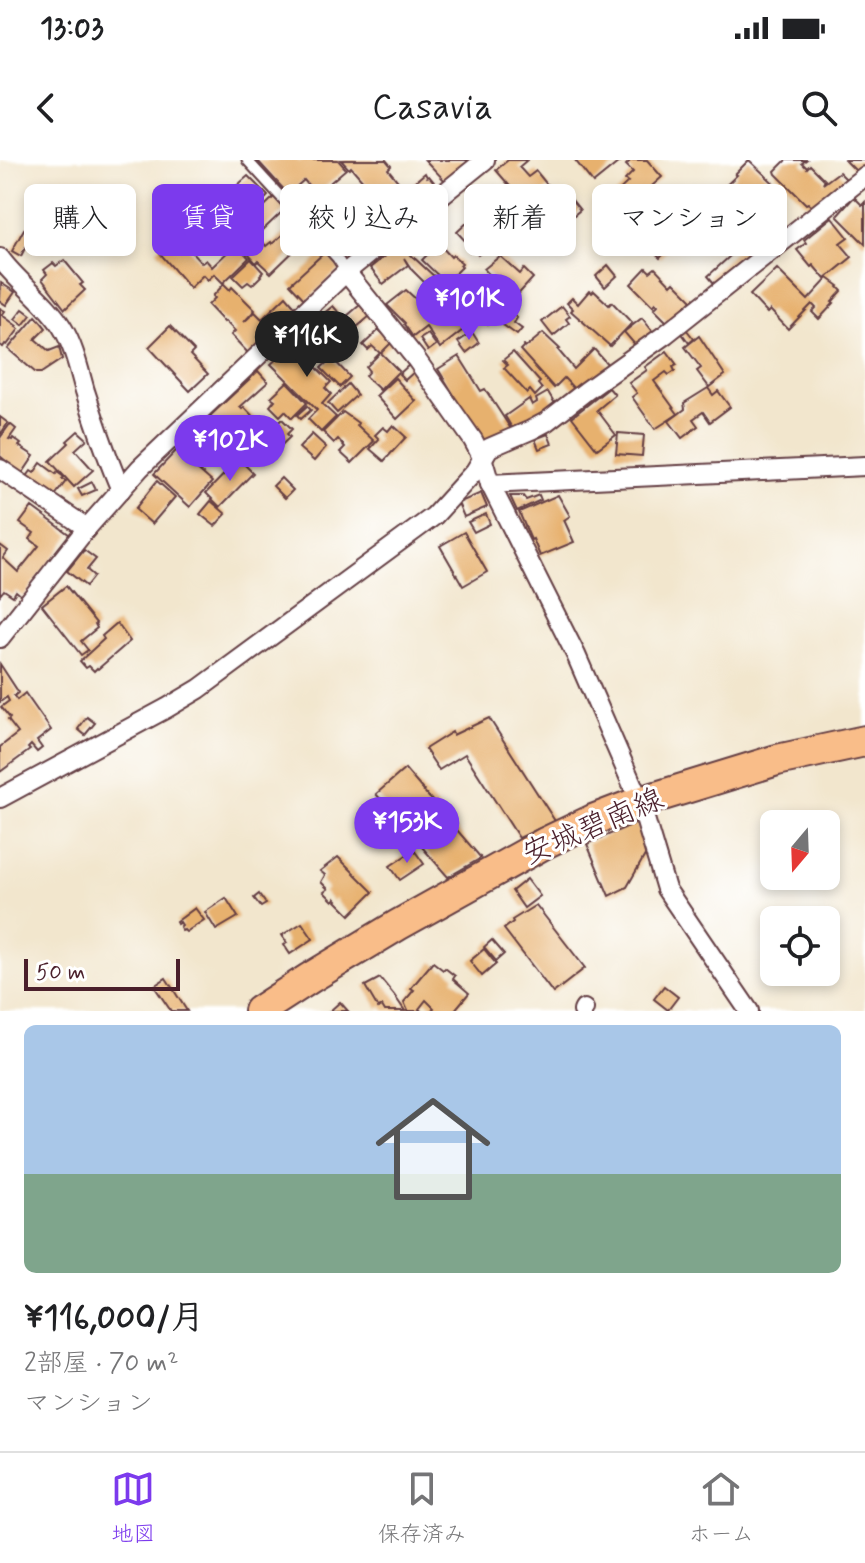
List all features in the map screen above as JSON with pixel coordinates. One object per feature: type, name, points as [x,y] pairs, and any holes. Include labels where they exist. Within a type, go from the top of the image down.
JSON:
[{"type":"main road","name":"安城碧南線","points":[[259,1011],[398,925],[545,843],[593,820],[640,802],[777,760],[865,741]]},
{"type":"street","points":[[0,638],[87,528],[140,468],[346,272],[485,160]]},
{"type":"street","points":[[0,798],[199,689],[434,516],[475,471],[489,448],[546,422],[666,334],[865,176]]},
{"type":"street","points":[[0,258],[62,326],[102,446],[121,490]]},
{"type":"street","points":[[346,272],[416,359],[473,440],[490,484],[576,655],[640,802],[666,889],[749,1011]]},
{"type":"street","points":[[490,484],[865,466]]},
{"type":"street","points":[[0,469],[87,528]]},
{"type":"lane","points":[[247,160],[337,258],[346,272]]},
{"type":"building","points":[[257,160],[338,160],[346,169],[329,184],[307,184],[304,180],[299,184],[280,185]]},
{"type":"building","points":[[341,160],[386,160],[391,166],[388,169],[400,184],[366,184],[351,167],[349,169]]},
{"type":"building","points":[[425,160],[473,160],[446,182]]},
{"type":"building","points":[[508,160],[527,160],[519,167],[528,177],[536,171],[547,184],[508,184],[496,170]]},
{"type":"building","points":[[575,160],[618,160],[619,162],[593,183]]},
{"type":"building","points":[[631,160],[647,160],[662,177],[654,184],[626,184],[628,182],[625,180],[633,172],[626,165]]},
{"type":"building","points":[[749,160],[775,184],[727,184]]},
{"type":"building","points":[[786,160],[806,160],[802,163],[807,168],[810,165],[825,180],[823,184],[839,172],[848,181],[814,209],[775,171]]},
{"type":"building","points":[[845,160],[865,160],[865,168],[859,174]]},
{"type":"building","points":[[425,173],[436,184],[412,184]]},
{"type":"building","points":[[248,176],[256,184],[239,184]]},
{"type":"building","points":[[274,197],[280,204],[280,214],[264,229],[264,207]]},
{"type":"building","points":[[854,197],[862,205],[865,202],[865,244],[837,216]]},
{"type":"building","points":[[832,217],[848,237],[840,243],[852,257],[825,279],[797,250],[806,243],[804,240]]},
{"type":"building","points":[[464,226],[464,240],[457,232]]},
{"type":"building","points":[[24,229],[21,256],[12,251]]},
{"type":"building","points":[[280,237],[280,256],[289,256],[271,273],[258,261],[256,263],[250,256],[264,256],[264,244],[272,244]]},
{"type":"building","points":[[448,254],[462,263],[462,267],[446,283],[422,260],[426,256]]},
{"type":"building","points":[[162,256],[196,256],[202,263],[206,260],[212,267],[223,256],[249,258],[223,283],[214,274],[208,280],[203,275],[190,288]]},
{"type":"building","points":[[321,256],[329,256],[340,269],[306,301],[290,284]]},
{"type":"building","points":[[385,256],[412,256],[449,290],[440,298],[404,258],[408,265],[383,284],[370,268]]},
{"type":"building","points":[[500,256],[520,274],[524,269],[533,278],[513,300],[484,269]]},
{"type":"building","points":[[730,256],[759,256],[719,289],[708,276]]},
{"type":"building","points":[[251,259],[263,272],[252,285],[248,282],[243,286],[233,276]]},
{"type":"building","points":[[64,260],[85,290],[65,309],[42,279],[47,274],[44,270]]},
{"type":"building","points":[[608,265],[617,276],[605,287],[596,276]]},
{"type":"building","points":[[646,268],[650,272],[655,268],[692,300],[668,323],[654,309],[658,305],[653,306],[631,284]]},
{"type":"building","points":[[777,269],[808,300],[828,278],[842,291],[819,319],[812,312],[816,308],[812,304],[788,329],[750,295]]},
{"type":"building","points":[[461,275],[474,287],[462,299],[450,287]]},
{"type":"building","points":[[1,283],[15,292],[6,305],[0,301]]},
{"type":"building","points":[[224,284],[230,290],[232,287],[255,310],[244,322],[255,312],[262,319],[286,296],[299,311],[251,356],[231,335],[235,331],[208,305]]},
{"type":"building","points":[[489,286],[506,309],[488,324],[468,299],[479,289],[482,292]]},
{"type":"building","points":[[406,290],[441,321],[461,308],[472,323],[440,348],[426,327],[413,337],[405,323],[387,305]]},
{"type":"building","points":[[589,291],[594,291],[609,305],[612,302],[632,323],[610,346],[571,311],[573,309],[567,303],[572,298],[578,304]]},
{"type":"building","points":[[360,305],[370,316],[357,327],[347,316]]},
{"type":"building","points":[[333,306],[350,329],[338,347],[312,323]]},
{"type":"building","points":[[562,306],[570,316],[566,319],[569,323],[553,336],[542,322]]},
{"type":"building","points":[[0,308],[5,311],[2,315],[19,329],[3,347],[0,345]]},
{"type":"building","points":[[23,309],[31,315],[23,325],[15,319]]},
{"type":"building","points":[[509,311],[517,318],[514,323],[522,329],[517,335],[499,322]]},
{"type":"building","points":[[36,316],[46,328],[35,339],[49,351],[59,347],[62,359],[41,373],[36,373],[8,349]]},
{"type":"building","points":[[642,318],[654,333],[637,347],[624,332]]},
{"type":"building","points":[[170,326],[194,351],[190,355],[208,374],[190,391],[149,347]]},
{"type":"building","points":[[686,329],[694,339],[689,343],[681,332]]},
{"type":"building","points":[[379,330],[392,342],[381,353],[399,371],[380,390],[365,376],[369,371],[366,367],[380,353],[372,346],[368,350],[363,345]]},
{"type":"building","points":[[472,332],[479,343],[466,353],[458,342]]},
{"type":"building","points":[[307,333],[318,344],[308,354],[314,360],[311,362],[331,382],[325,388],[331,394],[322,404],[336,417],[321,432],[308,419],[317,410],[271,364]]},
{"type":"building","points":[[543,333],[560,349],[574,369],[594,349],[609,366],[577,392],[564,378],[554,388],[520,350]]},
{"type":"building","points":[[428,334],[436,345],[428,351],[420,339]]},
{"type":"building","points":[[699,336],[725,375],[709,387],[697,371],[701,368],[685,347]]},
{"type":"building","points":[[326,341],[336,353],[332,357],[321,346]]},
{"type":"building","points":[[667,351],[677,365],[673,367],[675,371],[669,375],[666,372],[654,381],[678,414],[655,429],[632,397],[637,393],[629,383]]},
{"type":"building","points":[[513,352],[540,382],[538,384],[542,389],[535,396],[530,390],[527,393],[504,368],[508,365],[503,360]]},
{"type":"building","points":[[459,356],[511,429],[492,439],[482,440],[460,405],[458,407],[438,369]]},
{"type":"building","points":[[332,358],[350,377],[340,387],[321,368]]},
{"type":"building","points":[[409,365],[415,371],[405,380],[399,374]]},
{"type":"building","points":[[258,371],[268,382],[240,407],[244,407],[262,426],[241,446],[210,416]]},
{"type":"building","points":[[395,378],[416,401],[397,419],[376,396]]},
{"type":"building","points":[[287,382],[307,403],[292,418],[285,411],[280,416],[270,406],[275,400],[271,397]]},
{"type":"building","points":[[348,384],[357,395],[337,413],[328,403]]},
{"type":"building","points":[[609,388],[615,395],[597,410],[616,435],[597,449],[572,417]]},
{"type":"building","points":[[708,388],[713,395],[718,391],[730,407],[710,422],[703,412],[693,419],[698,426],[682,438],[669,421],[685,409],[684,403]]},
{"type":"building","points":[[548,392],[557,407],[515,433],[505,416],[529,399],[532,405]]},
{"type":"building","points":[[307,406],[311,410],[301,419],[297,415]]},
{"type":"building","points":[[343,412],[374,441],[352,463],[340,452],[345,447],[338,439],[334,443],[323,432]]},
{"type":"building","points":[[0,417],[8,423],[0,435]]},
{"type":"building","points":[[282,419],[292,429],[287,434],[290,437],[270,456],[257,442]]},
{"type":"building","points":[[10,424],[16,429],[9,439],[13,438],[34,456],[22,474],[0,456],[0,438]]},
{"type":"building","points":[[393,425],[406,437],[384,461],[370,449],[379,439],[375,435],[383,427],[388,431]]},
{"type":"building","points":[[214,426],[237,450],[222,464],[208,448],[214,443],[206,433]]},
{"type":"building","points":[[78,431],[87,439],[75,450],[93,470],[74,487],[50,461]]},
{"type":"building","points":[[193,433],[204,442],[190,457],[196,463],[194,466],[212,482],[190,507],[154,474]]},
{"type":"building","points":[[618,433],[644,435],[642,456],[616,454]]},
{"type":"building","points":[[312,434],[326,447],[314,461],[299,448]]},
{"type":"building","points":[[548,434],[552,444],[539,449],[535,439]]},
{"type":"building","points":[[239,459],[253,473],[220,507],[206,493]]},
{"type":"building","points":[[41,463],[66,481],[54,497],[26,478]]},
{"type":"building","points":[[281,478],[293,490],[285,498],[273,486]]},
{"type":"building","points":[[157,481],[175,497],[152,524],[135,509]]},
{"type":"building","points":[[92,482],[96,490],[82,496],[78,489]]},
{"type":"building","points":[[481,493],[487,507],[464,517],[458,503]]},
{"type":"building","points":[[539,495],[541,500],[517,511],[510,496],[523,496],[526,500]]},
{"type":"building","points":[[558,495],[570,516],[564,520],[574,542],[540,556],[519,512]]},
{"type":"building","points":[[211,501],[226,514],[215,526],[200,514]]},
{"type":"building","points":[[32,507],[70,535],[23,597],[16,591],[13,596],[4,590],[0,595],[0,545],[8,551],[3,558],[18,572],[39,546],[30,539],[34,533],[20,523]]},
{"type":"building","points":[[486,514],[490,524],[474,532],[468,522]]},
{"type":"building","points":[[464,532],[487,572],[463,586],[440,546]]},
{"type":"building","points":[[84,550],[96,559],[87,570],[94,576],[86,586],[67,571]]},
{"type":"building","points":[[66,586],[96,623],[97,628],[81,641],[88,650],[81,655],[42,605]]},
{"type":"building","points":[[117,623],[130,641],[98,669],[86,668],[80,661]]},
{"type":"building","points":[[0,664],[17,690],[14,696],[17,700],[25,693],[51,730],[37,741],[42,748],[37,752],[31,745],[30,750],[0,772],[0,747],[18,733],[1,707],[9,701],[7,697],[0,702]]},
{"type":"building","points":[[87,717],[95,723],[85,735],[78,729]]},
{"type":"building","points":[[489,718],[555,821],[519,838],[465,754],[439,770],[425,749],[452,732],[453,735]]},
{"type":"building","points":[[405,769],[481,858],[448,877],[376,794]]},
{"type":"building","points":[[636,823],[648,850],[627,887],[609,896],[587,844]]},
{"type":"building","points":[[414,850],[424,864],[400,880],[390,866]]},
{"type":"building","points":[[338,857],[373,892],[350,915],[335,898],[333,901],[324,892],[328,889],[321,882],[325,875],[320,871]]},
{"type":"building","points":[[527,879],[540,896],[524,908],[512,891]]},
{"type":"building","points":[[259,894],[266,904],[261,907],[254,898]]},
{"type":"building","points":[[226,898],[238,917],[216,930],[205,912]]},
{"type":"building","points":[[536,905],[585,968],[553,993],[504,929]]},
{"type":"building","points":[[195,908],[204,920],[186,932],[182,931],[180,922],[176,922]]},
{"type":"building","points":[[302,923],[313,939],[290,954],[282,935]]},
{"type":"building","points":[[492,940],[504,954],[496,961],[484,947]]},
{"type":"building","points":[[484,949],[496,964],[482,976],[470,961]]},
{"type":"building","points":[[433,962],[455,976],[453,979],[469,993],[454,1011],[431,1011],[434,1008],[426,1000],[419,1009],[421,1011],[408,1011],[404,1002],[414,990],[411,988]]},
{"type":"building","points":[[166,978],[187,1011],[171,1011],[154,986]]},
{"type":"building","points":[[380,978],[405,1011],[385,1011],[382,1006],[378,1008],[365,986]]},
{"type":"building","points":[[664,986],[678,997],[668,1010],[654,999]]},
{"type":"building","points":[[340,1002],[348,1011],[330,1011]]}]
